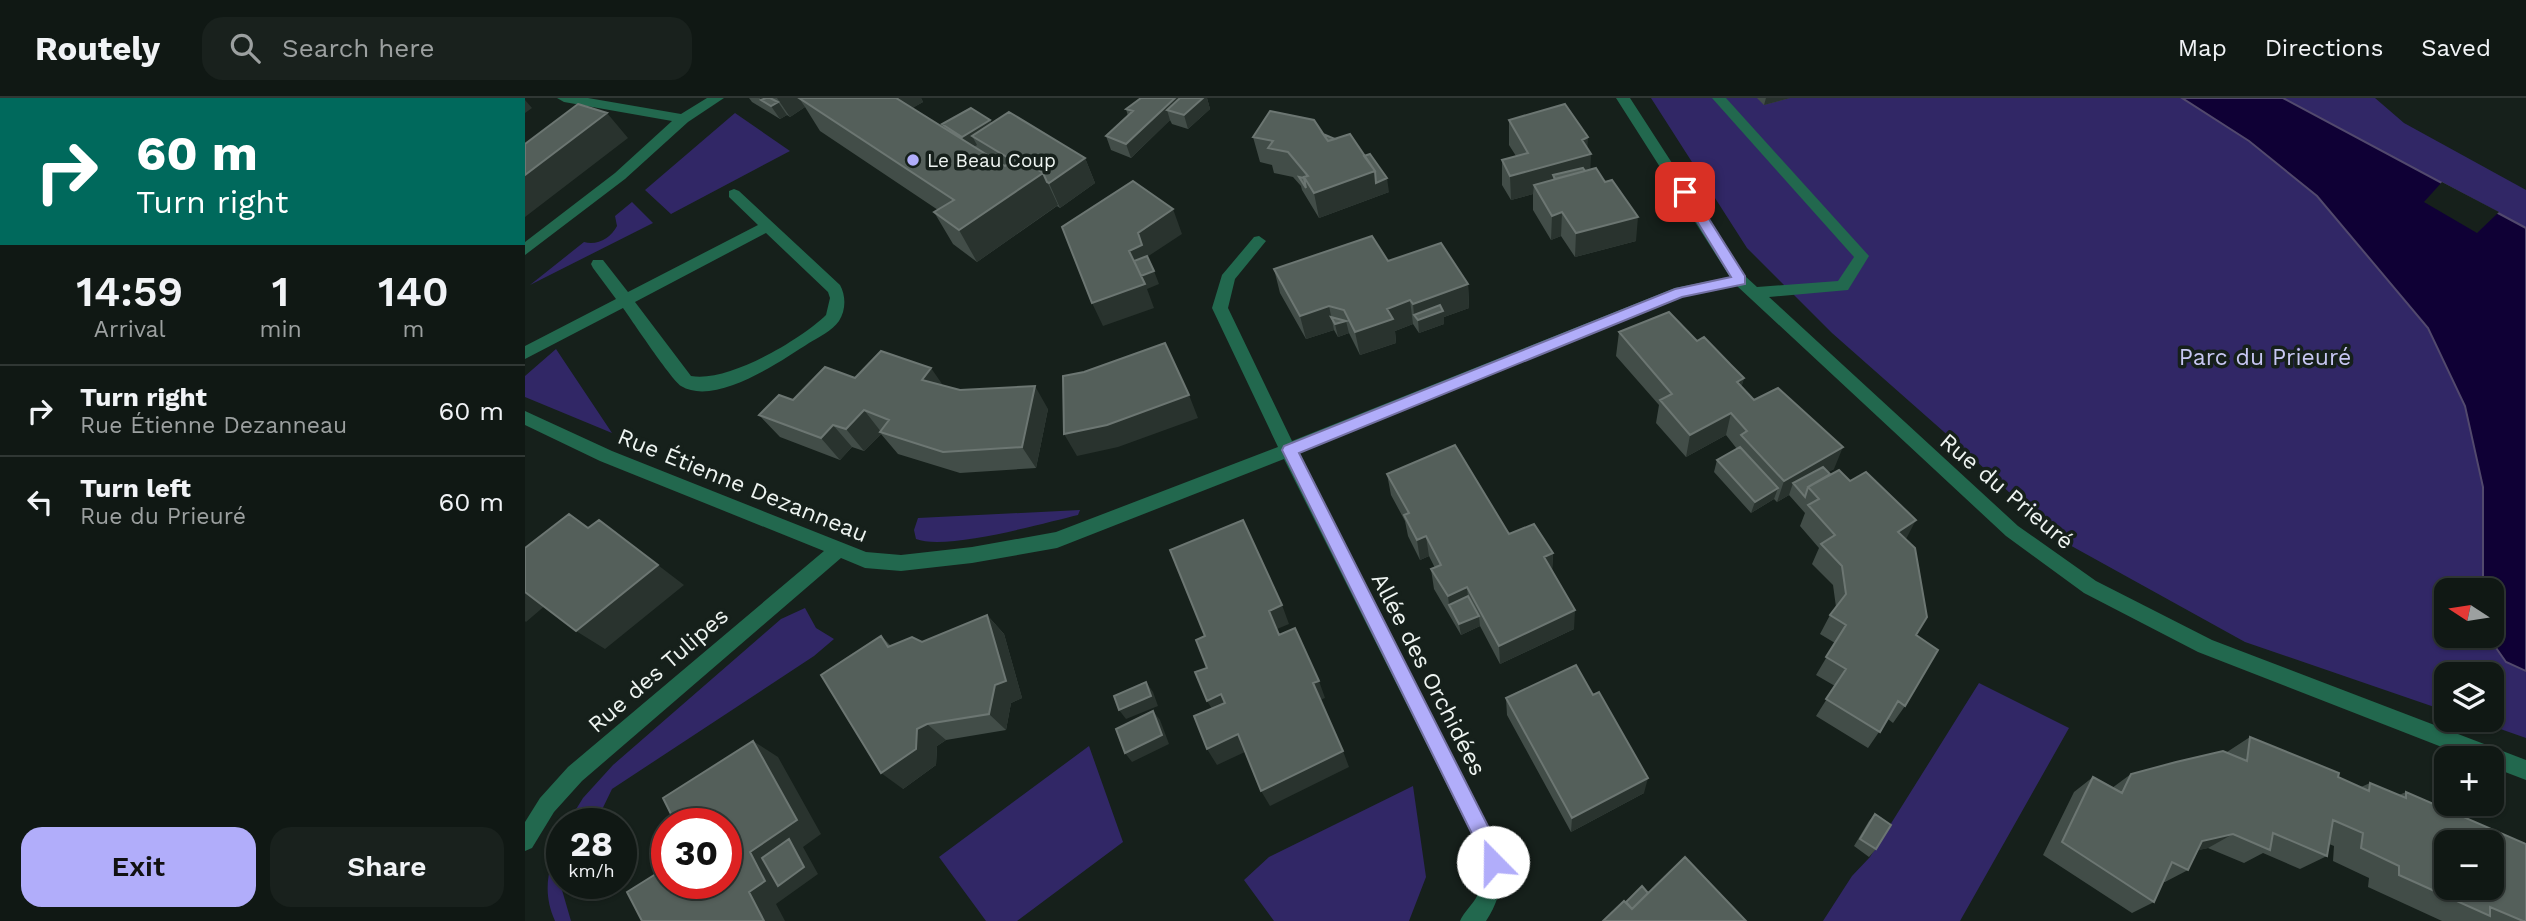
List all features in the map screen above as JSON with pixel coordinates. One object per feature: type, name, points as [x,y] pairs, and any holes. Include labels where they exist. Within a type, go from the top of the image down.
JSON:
[{"type":"street","points":[[563,98],[683,119]]},
{"type":"street","points":[[525,250],[620,176],[683,119],[717,98]]},
{"type":"street","name":"Rue du Prieuré","points":[[1623,98],[1740,280],[2012,531],[2090,587],[2205,646],[2526,770]]},
{"type":"street","points":[[1719,98],[1862,257],[1843,286],[1753,293]]},
{"type":"street","points":[[598,264],[686,381],[709,386],[737,377],[825,325],[837,308],[838,298],[835,289],[734,194]]},
{"type":"street","points":[[525,353],[767,226]]},
{"type":"street","name":"Allée des Orchidées","points":[[1259,242],[1230,271],[1223,289],[1220,309],[1488,845],[1493,862],[1493,880],[1487,898],[1471,921]]},
{"type":"street","name":"Rue Étienne Dezanneau","points":[[525,418],[606,456],[865,560],[901,563],[972,555],[1057,540],[1289,450],[1680,292],[1740,280]]},
{"type":"street","name":"Rue des Tulipes","points":[[525,841],[547,806],[575,774],[838,550]]},
{"type":"green space","name":"Parc du Prieuré","points":[[1651,98],[2375,98],[2404,123],[2526,190],[2526,738],[2504,730],[2504,662],[2434,662],[2434,707],[2245,642],[2057,538],[1969,454],[1832,333],[1747,248]]},
{"type":"green space","points":[[735,113],[790,151],[671,214],[645,190]]},
{"type":"green space","points":[[632,202],[653,223],[530,285],[584,242],[599,242],[607,237],[617,226],[615,216]]},
{"type":"green space","points":[[556,349],[612,433],[525,397],[525,376]]},
{"type":"green space","points":[[1080,510],[1078,515],[971,539],[930,542],[916,539],[914,530],[918,518]]},
{"type":"green space","points":[[805,608],[816,628],[834,639],[814,656],[612,789],[603,808],[577,808],[613,765],[781,619]]},
{"type":"green space","points":[[1979,683],[2069,728],[1960,921],[1823,921],[1852,876],[1870,857]]},
{"type":"green space","points":[[1089,746],[1123,842],[1017,921],[986,921],[939,857]]},
{"type":"green space","points":[[1413,786],[1426,877],[1409,921],[1274,921],[1244,880],[1269,857]]},
{"type":"green space","points":[[548,899],[565,899],[571,921],[555,921]]},
{"type":"shaded area","points":[[2182,98],[2283,98],[2526,228],[2526,671],[2506,662],[2496,648],[2504,648],[2504,578],[2483,578],[2483,487],[2465,406],[2428,328],[2317,196],[2249,141]]},
{"type":"pier","points":[[2442,182],[2499,212],[2477,233],[2424,202]]},
{"type":"building","points":[[766,98],[778,102],[771,106],[761,100]]},
{"type":"building","points":[[799,98],[896,98],[1005,166],[1017,157],[1043,173],[959,230],[934,212],[954,200]]},
{"type":"building","points":[[1141,98],[1175,98],[1126,144],[1106,136],[1133,111],[1126,109]]},
{"type":"building","points":[[1180,98],[1203,98],[1184,115],[1167,110]]},
{"type":"building","points":[[578,104],[607,113],[525,175],[525,144]]},
{"type":"building","points":[[1565,104],[1588,137],[1582,140],[1591,154],[1510,176],[1502,160],[1528,153],[1509,120]]},
{"type":"building","points":[[971,108],[990,120],[962,137],[942,124]]},
{"type":"building","points":[[1270,111],[1314,120],[1328,141],[1350,134],[1375,171],[1314,193],[1304,177],[1308,176],[1288,152],[1268,148],[1273,141],[1253,137]]},
{"type":"building","points":[[1009,112],[1085,158],[1049,183],[1043,173],[1017,157],[1012,160],[972,136]]},
{"type":"building","points":[[1370,154],[1387,178],[1376,183],[1375,171],[1364,156]]},
{"type":"building","points":[[1583,168],[1585,171],[1555,179],[1553,175]]},
{"type":"building","points":[[1596,168],[1605,182],[1612,180],[1638,217],[1576,233],[1562,212],[1552,216],[1534,185]]},
{"type":"building","points":[[1133,181],[1173,209],[1138,233],[1142,245],[1129,251],[1145,284],[1092,303],[1062,227]]},
{"type":"building","points":[[1372,236],[1388,261],[1441,243],[1468,284],[1413,304],[1410,300],[1387,309],[1393,319],[1355,332],[1344,310],[1329,306],[1300,316],[1274,269]]},
{"type":"building","points":[[1147,256],[1154,271],[1141,276],[1134,261]]},
{"type":"building","points":[[1440,305],[1443,311],[1418,320],[1414,315]]},
{"type":"building","points":[[1669,312],[1697,341],[1704,337],[1744,378],[1737,382],[1754,400],[1778,388],[1843,447],[1784,481],[1741,435],[1747,431],[1731,413],[1690,435],[1660,400],[1672,394],[1619,332]]},
{"type":"building","points":[[1331,317],[1346,321],[1335,324]]},
{"type":"building","points":[[1165,343],[1189,395],[1107,425],[1064,434],[1063,376],[1084,372]]},
{"type":"building","points":[[881,351],[931,368],[922,380],[960,390],[1035,386],[1022,447],[943,452],[880,432],[889,420],[864,410],[846,429],[833,425],[821,438],[759,415],[779,395],[793,400],[825,367],[855,378]]},
{"type":"building","points":[[1455,445],[1509,534],[1534,524],[1553,553],[1544,557],[1575,610],[1499,646],[1467,587],[1448,596],[1431,569],[1441,565],[1426,536],[1417,540],[1404,515],[1409,513],[1387,474]]},
{"type":"building","points":[[1740,447],[1778,488],[1755,502],[1717,460]]},
{"type":"building","points":[[1823,467],[1830,474],[1808,487],[1805,497],[1793,483]]},
{"type":"building","points":[[1839,470],[1850,481],[1866,472],[1916,520],[1898,532],[1915,548],[1927,617],[1916,635],[1938,650],[1905,706],[1898,701],[1880,732],[1826,699],[1846,669],[1826,657],[1846,625],[1830,615],[1846,594],[1842,566],[1821,544],[1835,535],[1808,505],[1819,499],[1808,487]]},
{"type":"building","points":[[569,514],[588,528],[599,520],[658,565],[576,631],[525,592],[525,548]]},
{"type":"building","points":[[1243,520],[1282,605],[1269,611],[1279,635],[1295,628],[1319,681],[1313,683],[1343,751],[1261,791],[1238,734],[1207,749],[1194,716],[1225,703],[1221,694],[1207,701],[1195,672],[1207,668],[1196,640],[1205,636],[1170,550]]},
{"type":"building","points":[[1468,596],[1479,616],[1459,624],[1449,605]]},
{"type":"building","points":[[987,615],[1006,681],[995,685],[989,714],[927,724],[917,729],[916,749],[881,773],[821,675],[881,636],[888,647],[912,637],[922,642]]},
{"type":"building","points":[[1576,665],[1593,695],[1599,692],[1648,778],[1572,818],[1506,698]]},
{"type":"building","points":[[1146,682],[1151,696],[1119,710],[1114,696]]},
{"type":"building","points":[[1153,711],[1162,735],[1125,753],[1116,729]]},
{"type":"building","points":[[2250,737],[2339,773],[2338,777],[2369,791],[2370,783],[2406,798],[2406,792],[2434,804],[2434,816],[2461,816],[2494,830],[2434,830],[2434,891],[2399,875],[2399,866],[2361,848],[2363,833],[2333,820],[2327,856],[2273,833],[2270,850],[2233,834],[2202,841],[2188,870],[2172,862],[2154,902],[2062,842],[2093,777],[2122,793],[2131,774],[2223,751],[2247,761]]},
{"type":"building","points":[[753,741],[797,820],[750,852],[765,881],[749,892],[764,921],[642,921],[631,899],[637,899],[637,886],[651,877],[651,899],[742,899],[742,808],[668,808],[663,798]]},
{"type":"building","points":[[1875,814],[1891,825],[1876,849],[1860,839]]},
{"type":"building","points":[[2504,834],[2526,844],[2526,921],[2490,907],[2490,916],[2454,900],[2504,900]]},
{"type":"building","points":[[789,839],[804,867],[778,886],[762,858]]},
{"type":"building","points":[[1685,857],[1746,921],[1603,921],[1624,901],[1632,909]]},
{"type":"building","points":[[1642,886],[1648,893],[1632,909],[1626,902]]},
{"type":"place","name":"Le Beau Coup","points":[[913,160]]},
{"type":"route","points":[[1493,862],[1488,845],[1289,450],[1680,292],[1740,280],[1685,192]]}]
